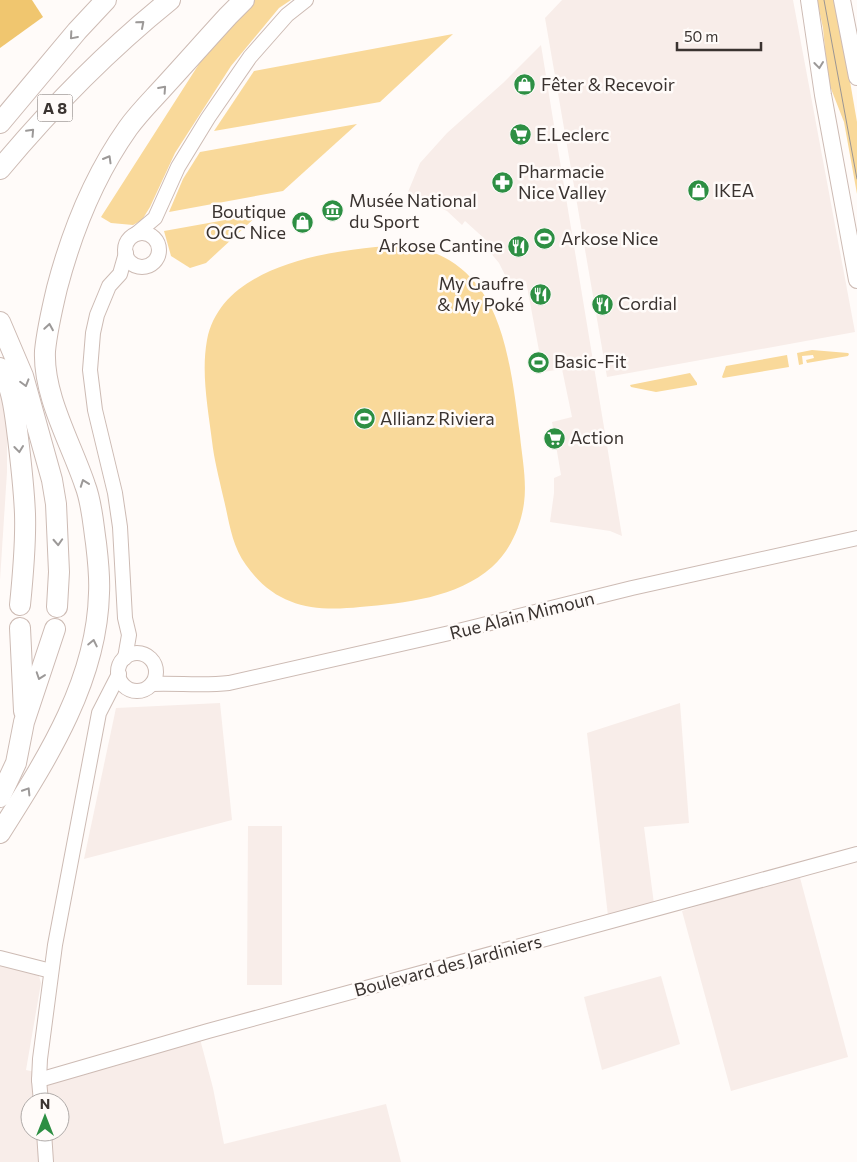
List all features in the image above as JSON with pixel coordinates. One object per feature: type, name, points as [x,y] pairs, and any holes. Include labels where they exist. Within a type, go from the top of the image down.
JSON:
[{"type":"highway","name":"A 8","points":[[0,123],[77,31],[106,0]]},
{"type":"highway","name":"A 8","points":[[0,169],[74,86],[140,24],[170,0]]},
{"type":"highway","points":[[0,833],[33,780],[61,728],[80,687],[89,661],[97,621],[99,573],[90,503],[86,486],[50,390],[46,369],[45,352],[48,330],[63,264],[89,195],[108,157],[130,125],[244,0]]},
{"type":"highway","points":[[0,322],[23,376],[52,480],[56,504],[59,562],[57,607]]},
{"type":"highway","points":[[0,368],[9,387],[16,420],[22,471],[25,540],[20,605]]},
{"type":"highway","points":[[20,628],[24,722]]},
{"type":"highway","points":[[0,797],[16,763],[24,722],[56,629]]},
{"type":"main road","points":[[809,0],[823,96],[857,280]]},
{"type":"main road","points":[[842,0],[857,77]]},
{"type":"street","points":[[143,267],[134,265],[127,258],[125,249],[129,240],[155,218],[178,167],[250,57],[287,15],[306,0]]},
{"type":"street","points":[[120,274],[153,263],[157,258],[159,248],[155,218]]},
{"type":"street","points":[[136,234],[151,236],[155,239],[159,248]]},
{"type":"street","points":[[126,253],[120,274],[109,286],[97,315],[93,333],[90,370],[95,410],[120,527],[125,618],[129,635],[125,658],[119,668],[119,674],[122,683],[130,689]]},
{"type":"street","name":"Rue Alain Mimoun","points":[[152,684],[186,683],[211,685],[284,672],[632,588],[857,538]]},
{"type":"street","points":[[104,703],[130,689],[142,690],[152,684],[155,678],[156,667],[129,635]]},
{"type":"street","points":[[125,658],[134,653],[145,654]]},
{"type":"street","name":"Rue Alain Mimoun","points":[[156,667],[169,676],[186,683]]},
{"type":"street","points":[[40,1092],[39,1080],[51,971],[93,742],[99,713],[119,674]]},
{"type":"street","name":"Boulevard des Jardiniers","points":[[39,1080],[208,1031],[857,854]]},
{"type":"street","points":[[0,958],[51,971]]},
{"type":"street","points":[[45,1142],[46,1162]]},
{"type":"shaded area","points":[[0,0],[32,0],[43,17],[0,48]]},
{"type":"shaded area","points":[[253,0],[291,0],[279,8],[231,66],[175,153],[142,220],[133,225],[111,223],[101,217],[206,53]]},
{"type":"shaded area","name":"IKEA","points":[[562,0],[793,0],[855,332],[607,377],[545,18]]},
{"type":"shaded area","points":[[817,0],[836,0],[857,122],[857,194],[844,122],[828,81],[823,28]]},
{"type":"shaded area","points":[[453,34],[380,102],[214,131],[254,71]]},
{"type":"shaded area","points":[[541,45],[622,536],[610,531],[550,522],[554,478],[561,475],[552,422],[572,417],[562,369],[543,372],[526,281],[512,289],[499,263],[484,245],[487,241],[465,221],[462,225],[447,211],[408,192],[420,163],[447,133],[503,83]]},
{"type":"shaded area","points":[[357,124],[283,191],[169,212],[183,179],[200,152]]},
{"type":"shaded area","points":[[259,214],[206,263],[190,268],[171,256],[164,231]]},
{"type":"shaded area","name":"Allianz Riviera","points":[[406,245],[429,251],[457,265],[481,290],[498,322],[508,360],[518,418],[525,478],[523,512],[514,538],[498,561],[463,586],[412,601],[377,605],[326,608],[310,607],[296,603],[282,598],[269,590],[246,565],[237,549],[229,523],[213,448],[205,378],[207,340],[217,313],[235,292],[260,276],[288,264],[319,256],[350,250]]},
{"type":"shaded area","points":[[812,350],[849,354],[848,356],[807,363],[806,360],[814,358],[813,355],[802,356],[803,364],[799,365],[797,353]]},
{"type":"shaded area","points":[[787,355],[789,367],[722,377],[726,366]]},
{"type":"shaded area","points":[[690,373],[697,385],[656,392],[631,387],[630,385]]},
{"type":"shaded area","points":[[0,387],[7,419],[7,472],[0,580]]},
{"type":"shaded area","points":[[220,703],[232,820],[84,859],[116,708]]},
{"type":"shaded area","points":[[680,703],[689,823],[644,827],[654,904],[608,916],[587,733]]},
{"type":"shaded area","points":[[248,826],[282,826],[282,985],[247,985]]},
{"type":"shaded area","points":[[799,874],[848,1057],[731,1091],[682,911]]},
{"type":"shaded area","points":[[0,964],[39,976],[41,983],[26,1070],[59,1077],[200,1039],[213,1088],[224,1144],[386,1104],[401,1162],[0,1162]]},
{"type":"shaded area","points":[[661,976],[680,1044],[602,1070],[584,997]]},
{"type":"tram line","points":[[824,0],[857,179]]},
{"type":"place","name":"Fêter & Recevoir","points":[[525,85]]},
{"type":"place","name":"E.Leclerc","points":[[520,135]]},
{"type":"place","name":"Pharmacie Nice Valley","points":[[502,182]]},
{"type":"place","name":"IKEA","points":[[698,191]]},
{"type":"place","name":"Musée National du Sport","points":[[333,211]]},
{"type":"place","name":"Boutique OGC Nice","points":[[302,222]]},
{"type":"place","name":"Arkose Nice","points":[[545,239]]},
{"type":"place","name":"Arkose Cantine","points":[[519,246]]},
{"type":"place","name":"My Gaufre & My Poké","points":[[540,294]]},
{"type":"place","name":"Cordial","points":[[602,304]]},
{"type":"place","name":"Basic-Fit","points":[[538,362]]},
{"type":"place","name":"Allianz Riviera","points":[[364,419]]},
{"type":"place","name":"Action","points":[[554,438]]}]
